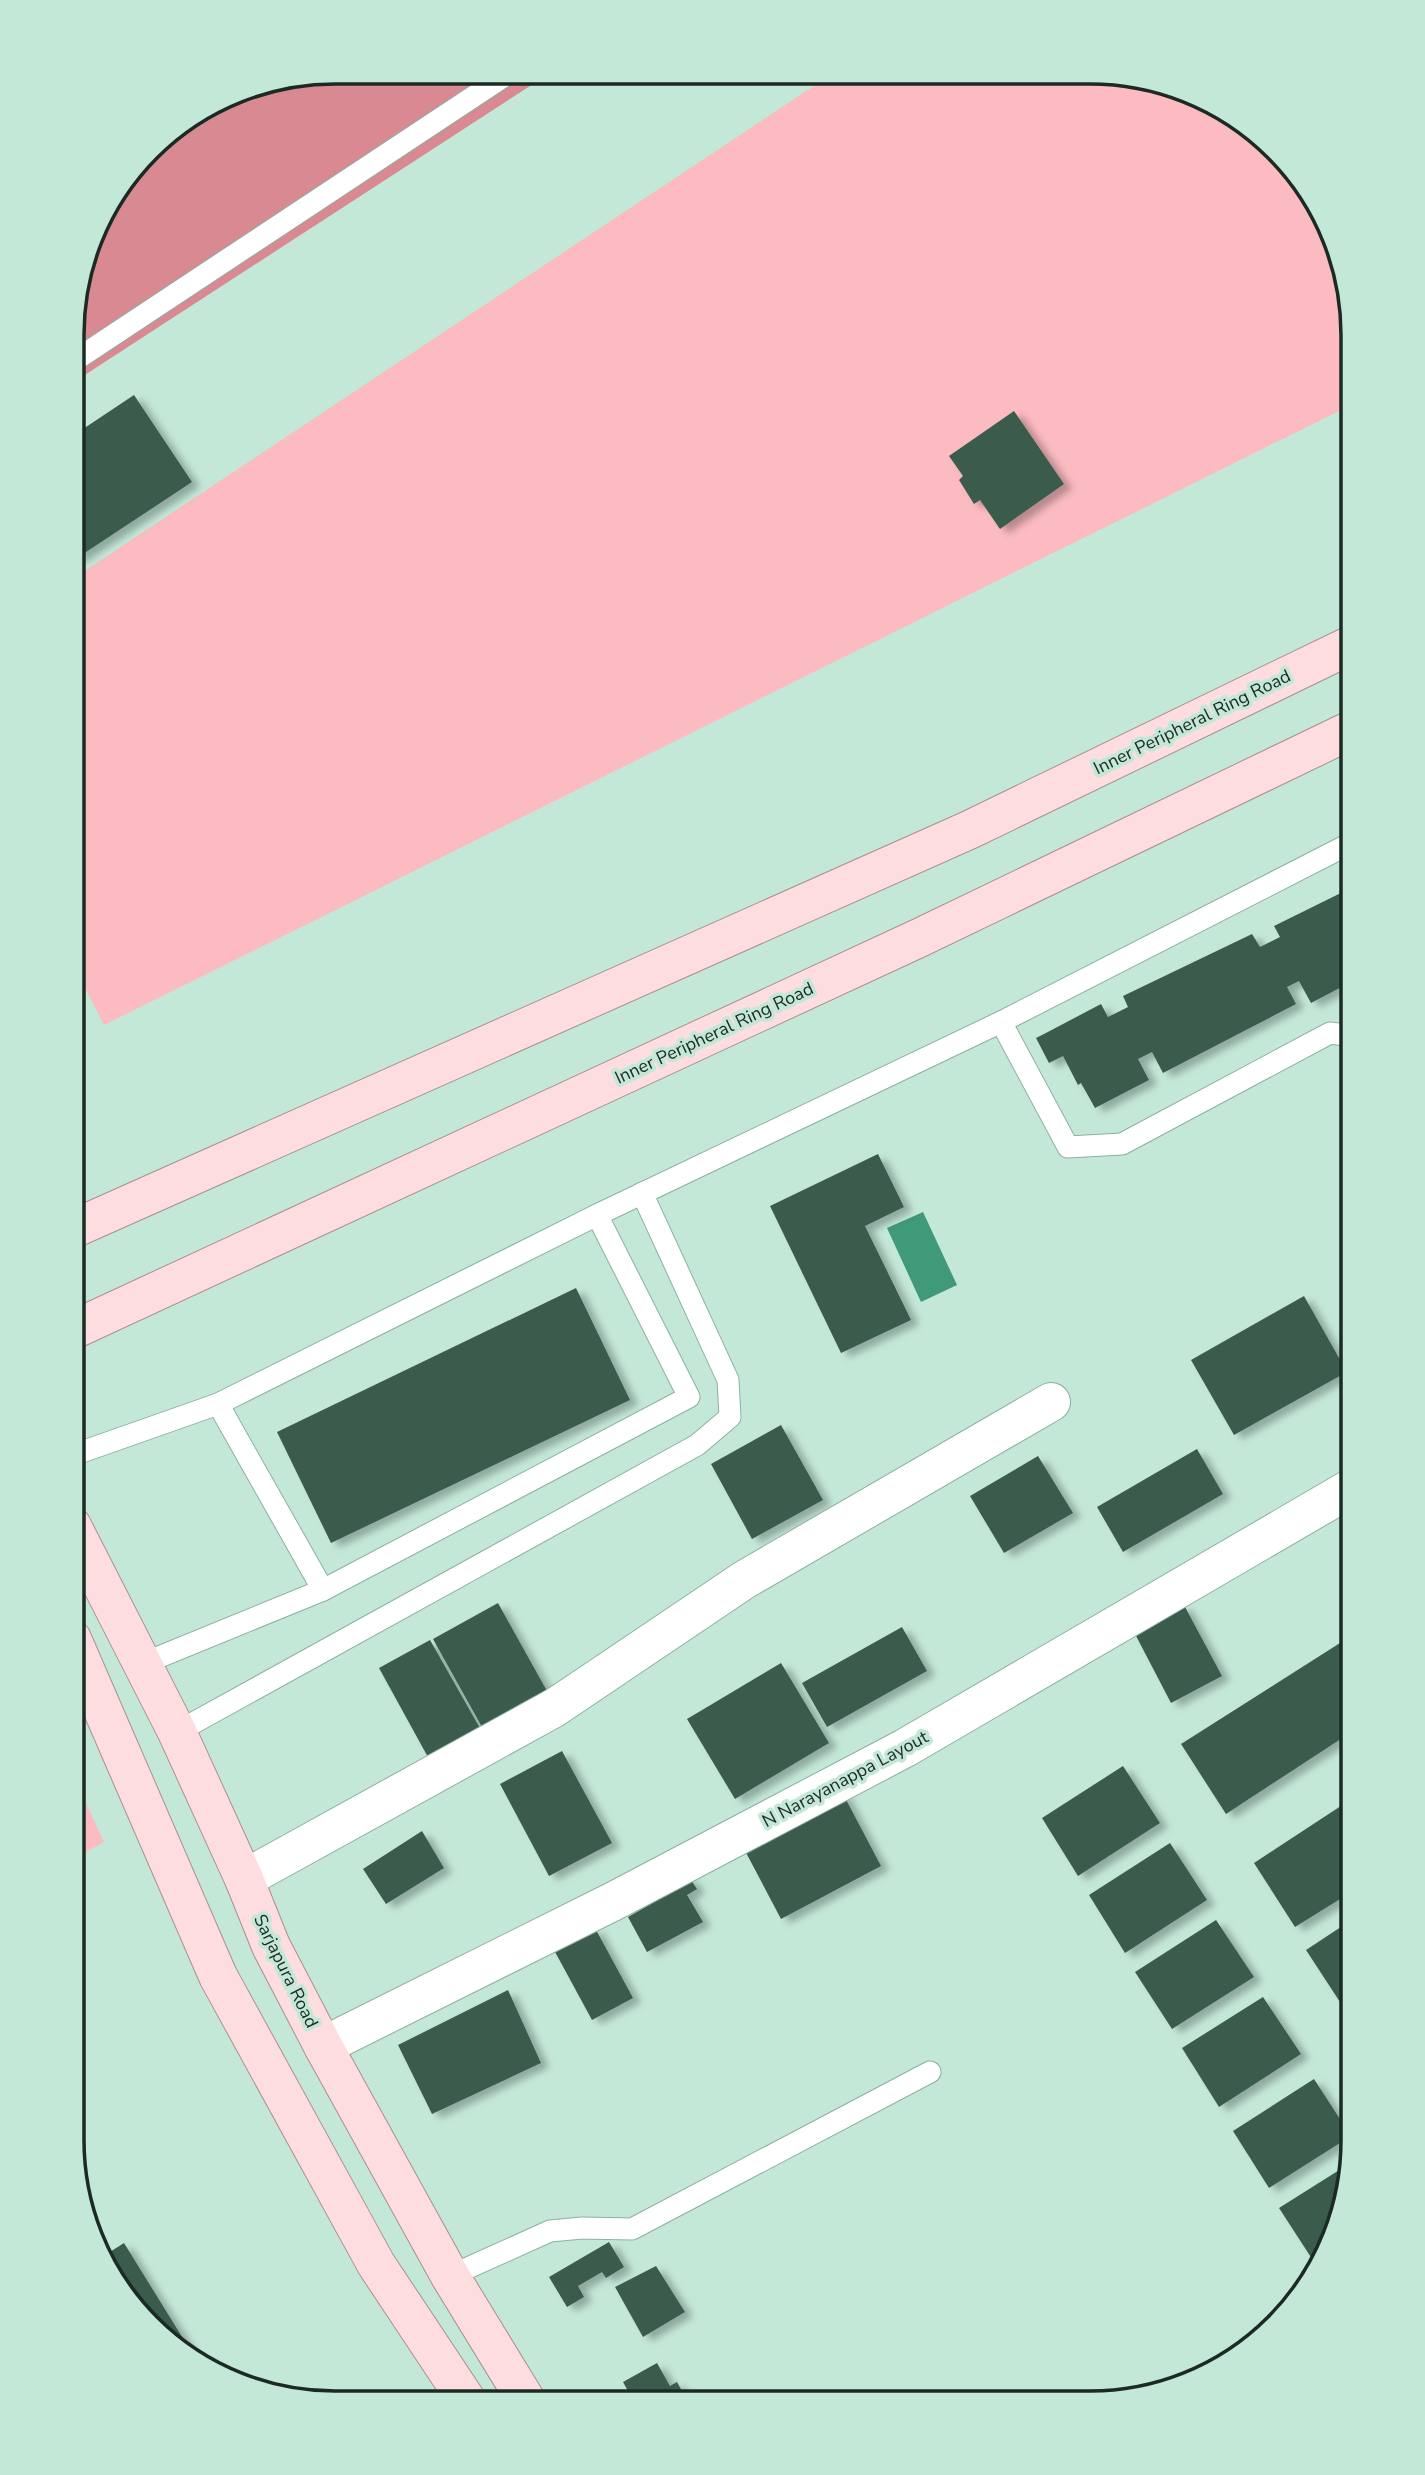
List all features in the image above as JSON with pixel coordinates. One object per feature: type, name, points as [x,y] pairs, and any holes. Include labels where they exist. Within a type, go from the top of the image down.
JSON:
[{"type":"main road","name":"Inner Peripheral Ring Road","points":[[84,1224],[969,830],[1341,650]]},
{"type":"main road","name":"Inner Peripheral Ring Road","points":[[84,1325],[919,938],[1341,735]]},
{"type":"main road","name":"Sarjapura Road","points":[[84,1550],[177,1732],[244,1879],[271,1946],[450,2276],[520,2391]]},
{"type":"main road","points":[[84,1667],[218,1976],[376,2264],[460,2391]]},
{"type":"main road","points":[[218,1976],[271,1946]]},
{"type":"street","points":[[244,1879],[554,1708],[744,1580],[1051,1402]]},
{"type":"street","name":"N Narayanappa Layout","points":[[323,2046],[614,1901],[905,1748],[1341,1494]]},
{"type":"lane","points":[[84,354],[492,84]]},
{"type":"lane","points":[[84,1451],[218,1404],[642,1193],[1001,1022],[1341,848]]},
{"type":"lane","points":[[1001,1022],[1068,1147],[1122,1144],[1329,1033],[1341,1034]]},
{"type":"lane","points":[[177,1732],[697,1445],[730,1417],[728,1380],[642,1193]]},
{"type":"lane","points":[[142,1664],[323,1590],[689,1397],[597,1215]]},
{"type":"lane","points":[[218,1404],[323,1590]]},
{"type":"lane","points":[[450,2276],[550,2231],[582,2228],[632,2229],[930,2073]]},
{"type":"shaded area","points":[[533,84],[84,376],[86,303],[103,239],[136,182],[170,146],[196,126],[255,97],[303,86]]},
{"type":"shaded area","points":[[816,84],[1090,84],[1139,89],[1186,103],[1243,136],[1289,182],[1322,239],[1336,286],[1341,335],[1341,410],[104,1025],[84,986],[84,571]]},
{"type":"shaded area","points":[[923,1212],[957,1285],[921,1302],[887,1228]]},
{"type":"shaded area","points":[[84,1799],[104,1842],[84,1853]]},
{"type":"building","points":[[134,395],[192,482],[84,553],[84,428]]},
{"type":"building","points":[[1014,411],[1064,484],[1000,529],[980,500],[974,504],[959,480],[963,476],[949,456]]},
{"type":"building","points":[[1341,893],[1341,987],[1311,1003],[1299,981],[1287,987],[1296,1004],[1163,1073],[1152,1052],[1138,1059],[1149,1080],[1095,1108],[1081,1083],[1078,1085],[1063,1056],[1049,1063],[1036,1038],[1101,1004],[1108,1017],[1128,1007],[1123,996],[1252,934],[1260,947],[1280,937],[1274,926]]},
{"type":"building","points":[[878,1154],[904,1207],[865,1226],[911,1320],[841,1353],[770,1206]]},
{"type":"building","points":[[576,1288],[630,1400],[331,1543],[277,1432]]},
{"type":"building","points":[[1304,1296],[1341,1361],[1341,1375],[1234,1435],[1191,1360]]},
{"type":"building","points":[[781,1425],[823,1500],[752,1539],[711,1464]]},
{"type":"building","points":[[1197,1449],[1223,1494],[1123,1552],[1097,1507]]},
{"type":"building","points":[[1038,1456],[1073,1513],[1004,1553],[970,1496]]},
{"type":"building","points":[[498,1603],[552,1700],[487,1736],[433,1639]]},
{"type":"building","points":[[1184,1605],[1222,1676],[1171,1703],[1134,1632]]},
{"type":"building","points":[[902,1627],[927,1671],[827,1727],[802,1683]]},
{"type":"building","points":[[430,1640],[481,1730],[429,1759],[379,1668]]},
{"type":"building","points":[[1341,1645],[1341,1739],[1226,1814],[1181,1744]]},
{"type":"building","points":[[781,1663],[829,1743],[735,1799],[687,1719]]},
{"type":"building","points":[[562,1751],[612,1843],[549,1876],[500,1784]]},
{"type":"building","points":[[1123,1766],[1160,1823],[1078,1876],[1042,1818]]},
{"type":"building","points":[[842,1792],[881,1866],[781,1919],[742,1845]]},
{"type":"building","points":[[1341,1806],[1341,1898],[1295,1927],[1254,1863]]},
{"type":"building","points":[[422,1831],[444,1868],[386,1904],[363,1869]]},
{"type":"building","points":[[1170,1843],[1207,1900],[1125,1953],[1089,1895]]},
{"type":"building","points":[[689,1877],[697,1889],[687,1895],[703,1922],[647,1952],[628,1917],[658,1900],[655,1895]]},
{"type":"building","points":[[1216,1920],[1254,1977],[1172,2029],[1135,1972]]},
{"type":"building","points":[[1341,1927],[1341,2001],[1340,2002],[1306,1950]]},
{"type":"building","points":[[595,1928],[633,1998],[592,2020],[554,1950]]},
{"type":"building","points":[[508,1990],[541,2063],[432,2114],[398,2045]]},
{"type":"building","points":[[1263,1997],[1301,2054],[1219,2107],[1182,2048]]},
{"type":"building","points":[[1314,2079],[1341,2121],[1341,2142],[1269,2188],[1233,2131]]},
{"type":"building","points":[[1339,2170],[1328,2220],[1311,2258],[1279,2208]]},
{"type":"building","points":[[609,2242],[624,2267],[606,2278],[602,2272],[578,2286],[584,2297],[567,2307],[549,2277]]},
{"type":"building","points":[[124,2243],[184,2341],[136,2293],[110,2252]]},
{"type":"building","points":[[656,2266],[685,2312],[643,2337],[615,2287]]},
{"type":"building","points":[[657,2363],[670,2386],[677,2382],[682,2391],[628,2391],[623,2382]]}]
